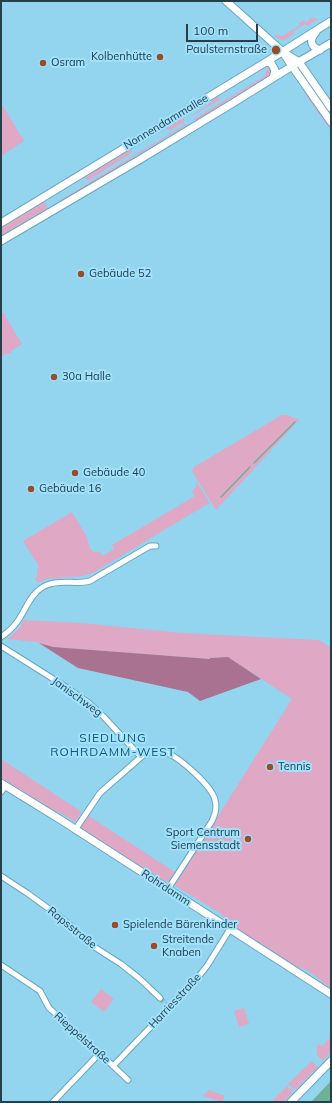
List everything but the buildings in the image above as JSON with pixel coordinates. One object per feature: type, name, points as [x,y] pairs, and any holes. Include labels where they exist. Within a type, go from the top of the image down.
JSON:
[{"type":"main road","points":[[226,1],[283,52],[299,62],[331,108]]},
{"type":"main road","name":"Nonnendammallee","points":[[1,223],[283,52],[331,21]]},
{"type":"main road","points":[[319,29],[311,40],[314,47],[320,50]]},
{"type":"main road","name":"Nonnendammallee","points":[[1,241],[80,195],[331,43]]},
{"type":"main road","points":[[283,52],[331,122]]},
{"type":"main road","points":[[266,62],[270,63],[275,70],[274,78]]},
{"type":"main road","name":"Rohrdamm","points":[[3,784],[331,994]]},
{"type":"main road","points":[[291,1102],[331,1061]]},
{"type":"street","points":[[1,637],[8,633],[16,623],[38,590],[46,585],[56,583],[85,583],[150,546],[156,546]]},
{"type":"street","name":"Janischweg","points":[[1,646],[89,703],[104,716],[141,757]]},
{"type":"street","points":[[75,830],[100,793],[147,752],[156,750],[166,752],[176,757],[195,773],[206,786],[215,798],[216,809],[212,821],[168,889]]},
{"type":"street","points":[[1,792],[3,784]]},
{"type":"street","name":"Rapsstraße","points":[[1,876],[59,916],[85,940],[121,964],[160,998]]},
{"type":"street","name":"Harriesstraße","points":[[113,1066],[168,1006],[195,981],[230,929]]},
{"type":"street","name":"Rieppelstraße","points":[[1,965],[40,991],[49,1008],[128,1080]]},
{"type":"street","points":[[53,1102],[100,1053]]},
{"type":"shaded area","points":[[311,18],[318,19],[307,26],[305,24],[292,32],[294,34],[283,40],[273,35],[282,36],[299,26],[299,23],[304,20],[306,22]]},
{"type":"shaded area","points":[[268,66],[270,67],[272,73],[268,76],[195,121],[194,120],[263,77]]},
{"type":"shaded area","points":[[307,92],[325,117],[324,119],[331,131],[305,94]]},
{"type":"shaded area","points":[[217,97],[221,99],[192,116],[192,115]]},
{"type":"shaded area","points":[[3,106],[24,141],[1,156],[1,107]]},
{"type":"shaded area","points":[[183,117],[185,121],[171,130],[166,129]]},
{"type":"shaded area","points":[[188,124],[60,202],[59,201]]},
{"type":"shaded area","points":[[129,150],[133,152],[89,180],[84,178]]},
{"type":"shaded area","points":[[44,202],[48,208],[1,236],[1,228]]},
{"type":"shaded area","points":[[1,313],[5,313],[5,316],[22,344],[9,354],[8,353],[1,357]]},
{"type":"shaded area","points":[[282,415],[287,415],[299,420],[216,510],[192,471],[194,467]]},
{"type":"shaded area","points":[[196,481],[210,503],[95,572],[83,576],[46,579],[38,583],[35,579],[37,577],[38,565],[23,541],[72,512],[86,535],[90,548],[94,552],[100,552],[103,556],[114,549],[112,545],[195,496],[192,491],[196,487]]},
{"type":"shaded area","name":"Sport Centrum Siemensstadt","points":[[24,620],[81,623],[182,633],[319,640],[331,648],[331,989],[306,970],[293,965],[229,924],[220,913],[177,887],[175,884],[292,699],[228,657],[210,659],[53,647],[36,642],[7,639],[18,630]]},
{"type":"shaded area","points":[[39,643],[53,647],[210,659],[228,657],[261,679],[200,701],[188,692],[78,668]]},
{"type":"shaded area","points":[[1,759],[82,812],[75,822],[61,813],[49,809],[1,778]]},
{"type":"shaded area","points":[[87,815],[175,872],[169,881],[165,882],[81,829],[82,828],[80,827]]},
{"type":"shaded area","points":[[101,989],[114,999],[104,1012],[91,1002]]},
{"type":"shaded area","points":[[244,1008],[249,1024],[239,1027],[234,1011]]},
{"type":"shaded area","points":[[331,1037],[331,1051],[323,1061],[317,1055],[317,1046],[319,1044],[322,1046]]},
{"type":"shaded area","points":[[312,1061],[318,1067],[295,1090],[288,1084]]},
{"type":"shaded area","points":[[331,1081],[331,1102],[311,1102]]},
{"type":"shaded area","points":[[287,1086],[293,1092],[284,1102],[271,1102]]},
{"type":"shaded area","points":[[209,1090],[225,1096],[222,1102],[203,1096]]},
{"type":"waterway","points":[[254,463],[295,422]]},
{"type":"waterway","points":[[221,497],[250,467]]},
{"type":"tunnel","points":[[160,998],[166,1004]]},
{"type":"place","name":"Paulsternstraße","points":[[276,50]]},
{"type":"place","name":"Kolbenhütte","points":[[160,57]]},
{"type":"place","name":"Osram","points":[[43,63]]},
{"type":"place","name":"Gebäude 52","points":[[81,274]]},
{"type":"place","name":"30a Halle","points":[[54,377]]},
{"type":"place","name":"Gebäude 40","points":[[75,473]]},
{"type":"place","name":"Gebäude 16","points":[[31,489]]},
{"type":"place","name":"Tennis","points":[[270,767]]},
{"type":"place","name":"Sport Centrum Siemensstadt","points":[[248,839]]},
{"type":"place","name":"Spielende Bärenkinder","points":[[115,925]]},
{"type":"place","name":"Streitende Knaben","points":[[154,946]]},
{"type":"district","name":"SIEDLUNG ROHRDAMM-WEST","points":[[113,745]]}]
